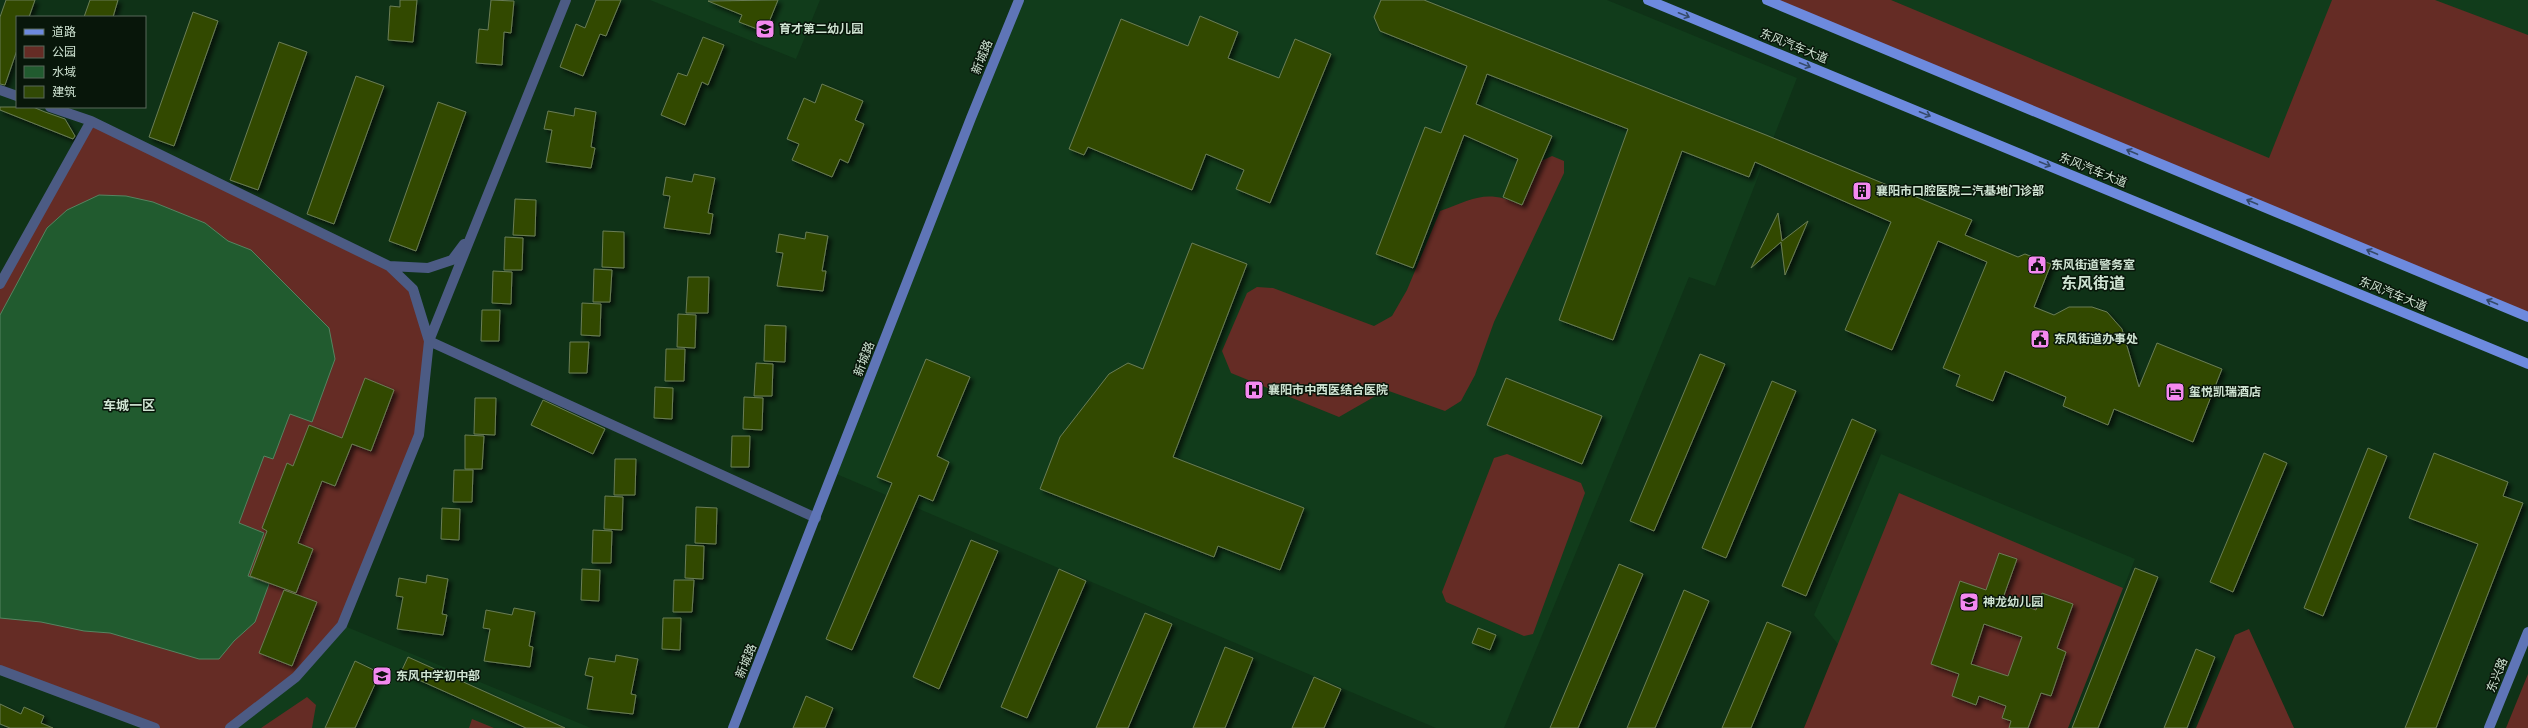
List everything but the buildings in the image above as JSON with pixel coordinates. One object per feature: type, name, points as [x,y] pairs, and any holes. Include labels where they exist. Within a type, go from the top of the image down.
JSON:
[{"type":"main road","name":"东风汽车大道","points":[[1648,0],[2528,364]]},
{"type":"main road","points":[[1767,0],[2528,317]]},
{"type":"street","points":[[230,728],[296,677],[342,625],[419,435],[429,341],[566,0]]},
{"type":"street","name":"新城路","points":[[733,728],[971,118],[1019,0]]},
{"type":"street","points":[[0,90],[16,96]]},
{"type":"street","points":[[53,108],[91,121],[389,266],[413,289],[429,341],[816,518]]},
{"type":"street","points":[[0,284],[91,121]]},
{"type":"street","points":[[389,266],[428,268],[452,260],[474,231]]},
{"type":"street","name":"东兴路","points":[[2490,728],[2528,632]]},
{"type":"street","points":[[0,670],[155,728]]},
{"type":"shaded area","name":"育才第二幼儿园","points":[[650,0],[820,0],[796,59]]},
{"type":"shaded area","name":"襄阳市中西医结合医院","points":[[1019,0],[1607,0],[1797,78],[1715,286],[1689,277],[1504,728],[1436,728],[834,473]]},
{"type":"shaded area","points":[[1767,0],[2528,0],[2528,317]]},
{"type":"shaded area","name":"神龙幼儿园","points":[[1881,454],[2135,559],[2068,728],[1907,728],[1814,615]]},
{"type":"shaded area","name":"东风中学初中部","points":[[342,625],[591,728],[230,728]]},
{"type":"green space","points":[[1767,0],[1891,0],[2269,158],[2332,0],[2435,0],[2528,35],[2528,317]]},
{"type":"green space","points":[[91,121],[389,266],[413,289],[429,341],[419,435],[342,625],[296,677],[230,728],[155,728],[0,670],[0,284]]},
{"type":"green space","points":[[1552,156],[1564,161],[1564,173],[1494,322],[1475,375],[1461,401],[1445,411],[1386,390],[1339,417],[1231,373],[1222,351],[1247,293],[1257,287],[1273,288],[1374,326],[1392,316],[1407,290],[1440,211],[1472,199],[1489,196],[1510,200],[1522,205],[1541,161]]},
{"type":"green space","points":[[1507,454],[1581,483],[1585,493],[1533,634],[1524,636],[1446,602],[1442,592],[1494,458]]},
{"type":"green space","name":"神龙幼儿园","points":[[1899,493],[2123,588],[2068,728],[1804,728]]},
{"type":"green space","points":[[2249,629],[2294,728],[2196,728],[2235,635]]},
{"type":"green space","points":[[2528,674],[2528,728],[2506,728]]},
{"type":"green space","points":[[307,697],[316,705],[312,728],[261,728]]},
{"type":"green space","points":[[472,719],[494,728],[469,728]]},
{"type":"water","points":[[99,195],[126,196],[153,202],[205,223],[228,241],[251,250],[329,328],[335,359],[312,422],[290,414],[273,459],[264,456],[239,523],[264,533],[248,576],[269,584],[255,622],[234,641],[219,659],[199,659],[110,633],[84,631],[41,622],[0,618],[0,315],[47,228],[67,210]]},
{"type":"place","name":"育才第二幼儿园","points":[[765,29]]},
{"type":"place","name":"襄阳市口腔医院二汽基地门诊部","points":[[1862,191]]},
{"type":"place","name":"东风街道警务室","points":[[2037,265]]},
{"type":"place","name":"东风街道办事处","points":[[2040,339]]},
{"type":"place","name":"襄阳市中西医结合医院","points":[[1254,390]]},
{"type":"place","name":"玺悦凯瑞酒店","points":[[2175,392]]},
{"type":"place","name":"神龙幼儿园","points":[[1969,602]]},
{"type":"place","name":"东风中学初中部","points":[[382,676]]},
{"type":"district","name":"东风街道","points":[[2093,283]]},
{"type":"district","name":"车城一区","points":[[129,405]]}]
